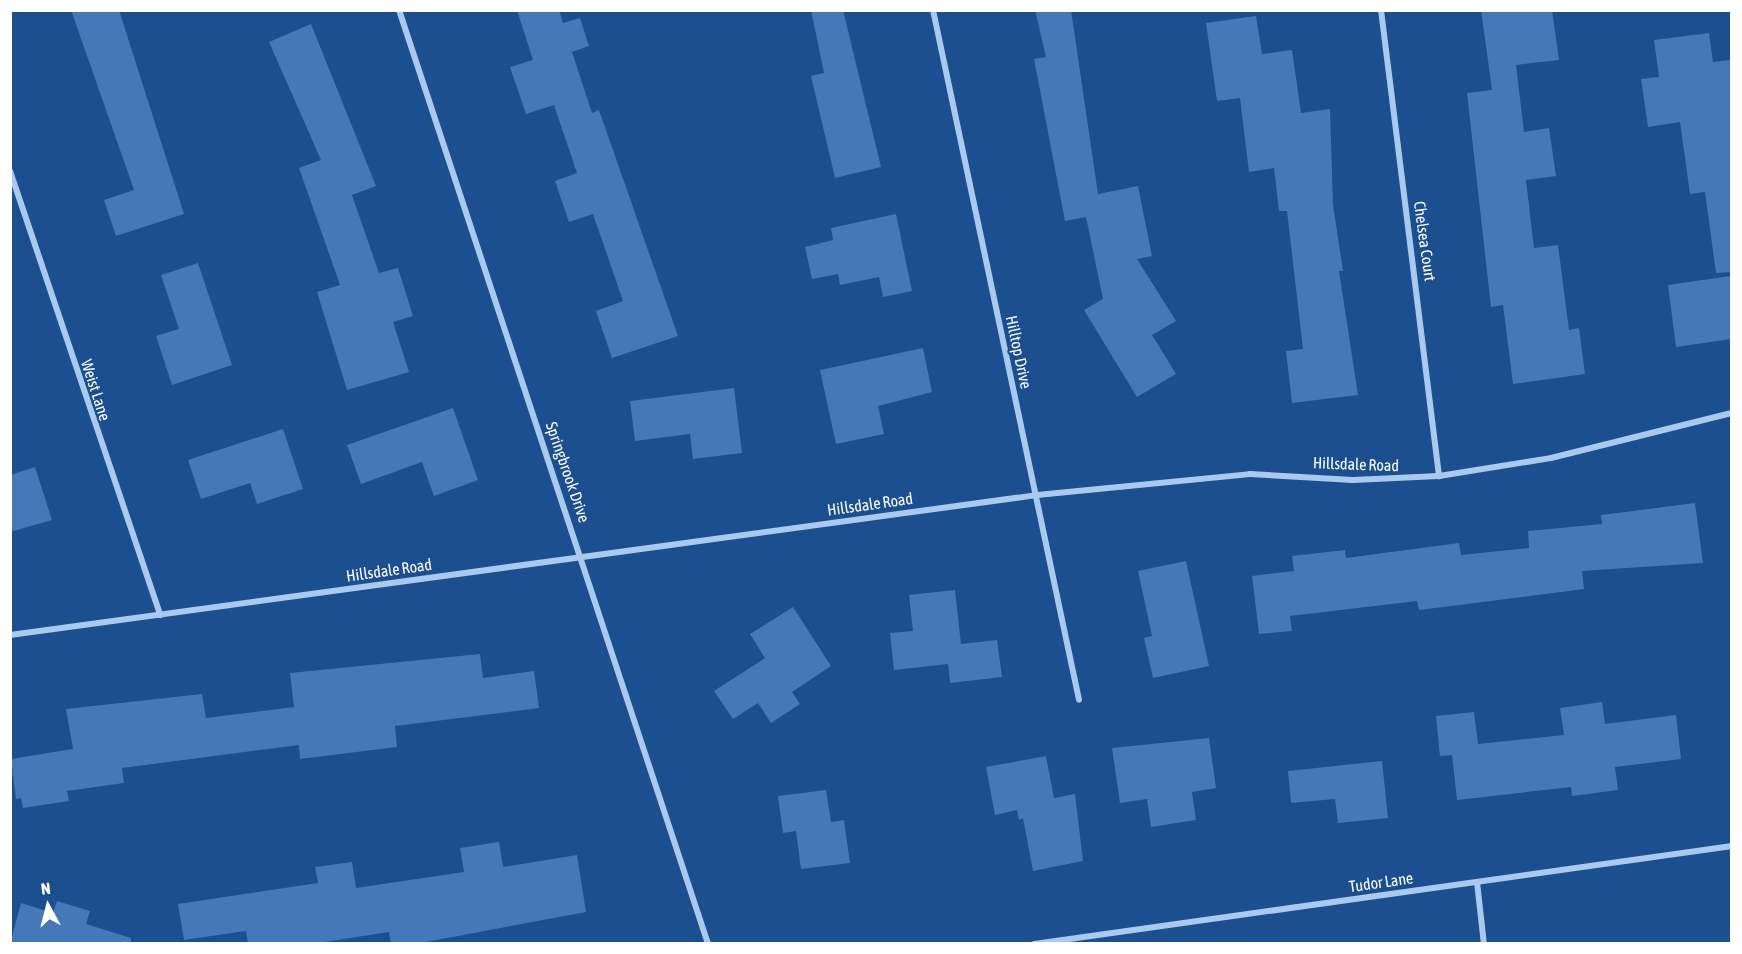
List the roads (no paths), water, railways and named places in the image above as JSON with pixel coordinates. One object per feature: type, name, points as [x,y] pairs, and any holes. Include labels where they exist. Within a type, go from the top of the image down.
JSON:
[{"type":"street","name":"Springbrook Drive","points":[[399,10],[582,556],[708,944]]},
{"type":"street","name":"Hilltop Drive","points":[[933,10],[1079,700]]},
{"type":"street","name":"Chelsea Court","points":[[1381,10],[1439,476]]},
{"type":"street","name":"Weist Lane","points":[[10,171],[160,615]]},
{"type":"street","name":"Hillsdale Road","points":[[10,635],[1037,495],[1250,474],[1353,480],[1439,476],[1551,458],[1731,414]]},
{"type":"street","name":"Tudor Lane","points":[[1034,944],[1731,846]]},
{"type":"street","points":[[1478,882],[1484,944]]}]
